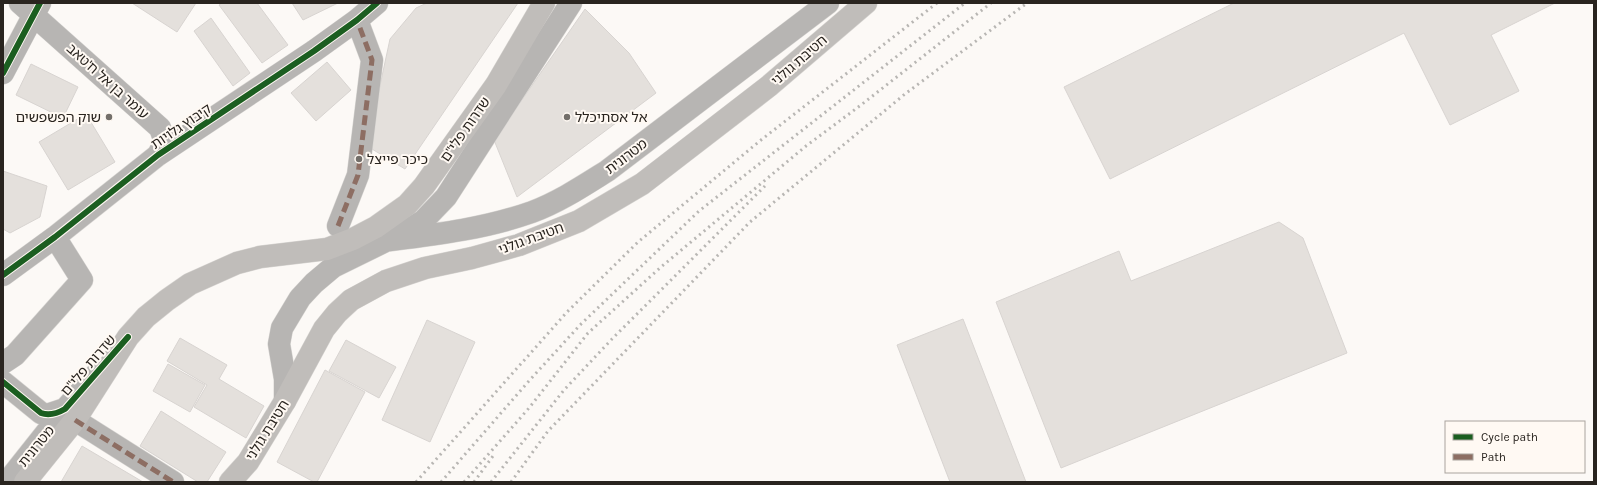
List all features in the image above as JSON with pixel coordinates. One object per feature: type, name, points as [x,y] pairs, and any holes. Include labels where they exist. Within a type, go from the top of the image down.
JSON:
[{"type":"highway","name":"שדרות פלי\"ם","points":[[25,482],[70,415],[128,337],[146,317],[167,300],[190,284],[215,272],[237,264],[260,257],[327,249],[353,240],[376,227],[407,205],[416,196],[496,85],[544,3]]},
{"type":"highway","name":"חטיבת גולני","points":[[230,482],[248,462],[285,401],[324,329],[337,313],[351,300],[386,281],[425,268],[472,258],[519,245],[578,221],[642,184],[769,86],[866,3]]},
{"type":"highway","points":[[240,482],[248,462]]},
{"type":"street","points":[[9,3],[15,26],[14,51]]},
{"type":"street","name":"קיבוץ גלויות","points":[[3,275],[158,155],[314,51],[357,20],[377,3]]},
{"type":"street","name":"מטרונית","points":[[285,401],[285,379],[279,344],[282,328],[300,298],[314,283],[333,267],[391,239],[423,221],[446,197],[571,3]]},
{"type":"street","name":"מטרונית","points":[[327,249],[391,239],[438,235],[483,226],[533,212],[571,194],[607,171],[828,3]]},
{"type":"street","points":[[3,73],[14,51],[31,7]]},
{"type":"street","name":"עומר בן אל ח'טאב","points":[[31,7],[160,128],[165,142],[158,155]]},
{"type":"street","points":[[338,226],[358,175],[372,60],[357,20]]},
{"type":"street","points":[[3,363],[15,355],[82,280],[55,236]]},
{"type":"street","points":[[4,385],[41,413],[47,415],[70,415],[173,482]]},
{"type":"street","name":"מטרונית","points":[[7,482],[70,415]]},
{"type":"building","points":[[132,3],[196,3],[177,32]]},
{"type":"building","points":[[222,3],[257,3],[288,45],[262,63],[219,5]]},
{"type":"building","points":[[292,3],[338,3],[303,20]]},
{"type":"building","points":[[427,3],[518,3],[405,169],[367,146],[390,39],[416,8]]},
{"type":"building","points":[[1234,3],[1555,3],[1491,35],[1519,91],[1450,125],[1404,33],[1110,179],[1064,87]]},
{"type":"building","name":"אל אסתיכלל","points":[[585,9],[629,53],[656,93],[517,197],[494,140]]},
{"type":"building","points":[[211,18],[250,73],[233,86],[194,31]]},
{"type":"building","points":[[327,62],[351,90],[316,121],[291,93]]},
{"type":"building","points":[[31,64],[78,87],[63,118],[16,95]]},
{"type":"building","points":[[86,114],[115,162],[68,190],[39,142]]},
{"type":"building","points":[[3,171],[47,186],[40,217],[10,233],[3,229]]},
{"type":"building","points":[[1279,222],[1303,238],[1347,353],[1061,468],[996,302],[1119,251],[1131,281]]},
{"type":"building","points":[[963,319],[1026,482],[950,482],[897,345]]},
{"type":"building","points":[[427,320],[475,342],[430,442],[382,420]]},
{"type":"building","points":[[180,338],[227,365],[219,379],[264,406],[246,438],[194,407],[207,385],[167,361]]},
{"type":"building","points":[[346,340],[396,367],[379,398],[329,371]]},
{"type":"building","points":[[168,364],[205,385],[190,412],[153,391]]},
{"type":"building","points":[[325,370],[365,392],[317,482],[314,482],[277,462]]},
{"type":"building","points":[[161,411],[226,452],[207,482],[198,482],[140,446]]},
{"type":"building","points":[[82,446],[143,482],[61,482]]},
{"type":"railway","points":[[416,482],[567,312],[638,242],[761,140],[937,3]]},
{"type":"railway","points":[[441,482],[580,325],[699,211],[965,3]]},
{"type":"railway","points":[[464,482],[529,408],[588,333],[661,267],[806,146],[991,3]]},
{"type":"railway","points":[[511,482],[548,431],[750,222],[905,94],[1027,3]]},
{"type":"railway","points":[[491,482],[564,390],[612,339],[765,186]]},
{"type":"railway","points":[[474,482],[493,456]]},
{"type":"marked path","points":[[338,226],[358,175],[372,60],[357,20]]},
{"type":"marked path","points":[[75,420],[173,482]]},
{"type":"cycle path","points":[[3,73],[40,3]]},
{"type":"cycle path","points":[[3,275],[55,237],[158,155],[314,51],[357,20],[377,3]]},
{"type":"cycle path","points":[[3,382],[41,413],[56,413],[65,409],[128,337]]},
{"type":"place","name":"שוק הפשפשים","points":[[109,117]]},
{"type":"place","name":"אל אסתיכלל","points":[[567,117]]},
{"type":"place","name":"כיכר פייצל","points":[[359,159]]}]
